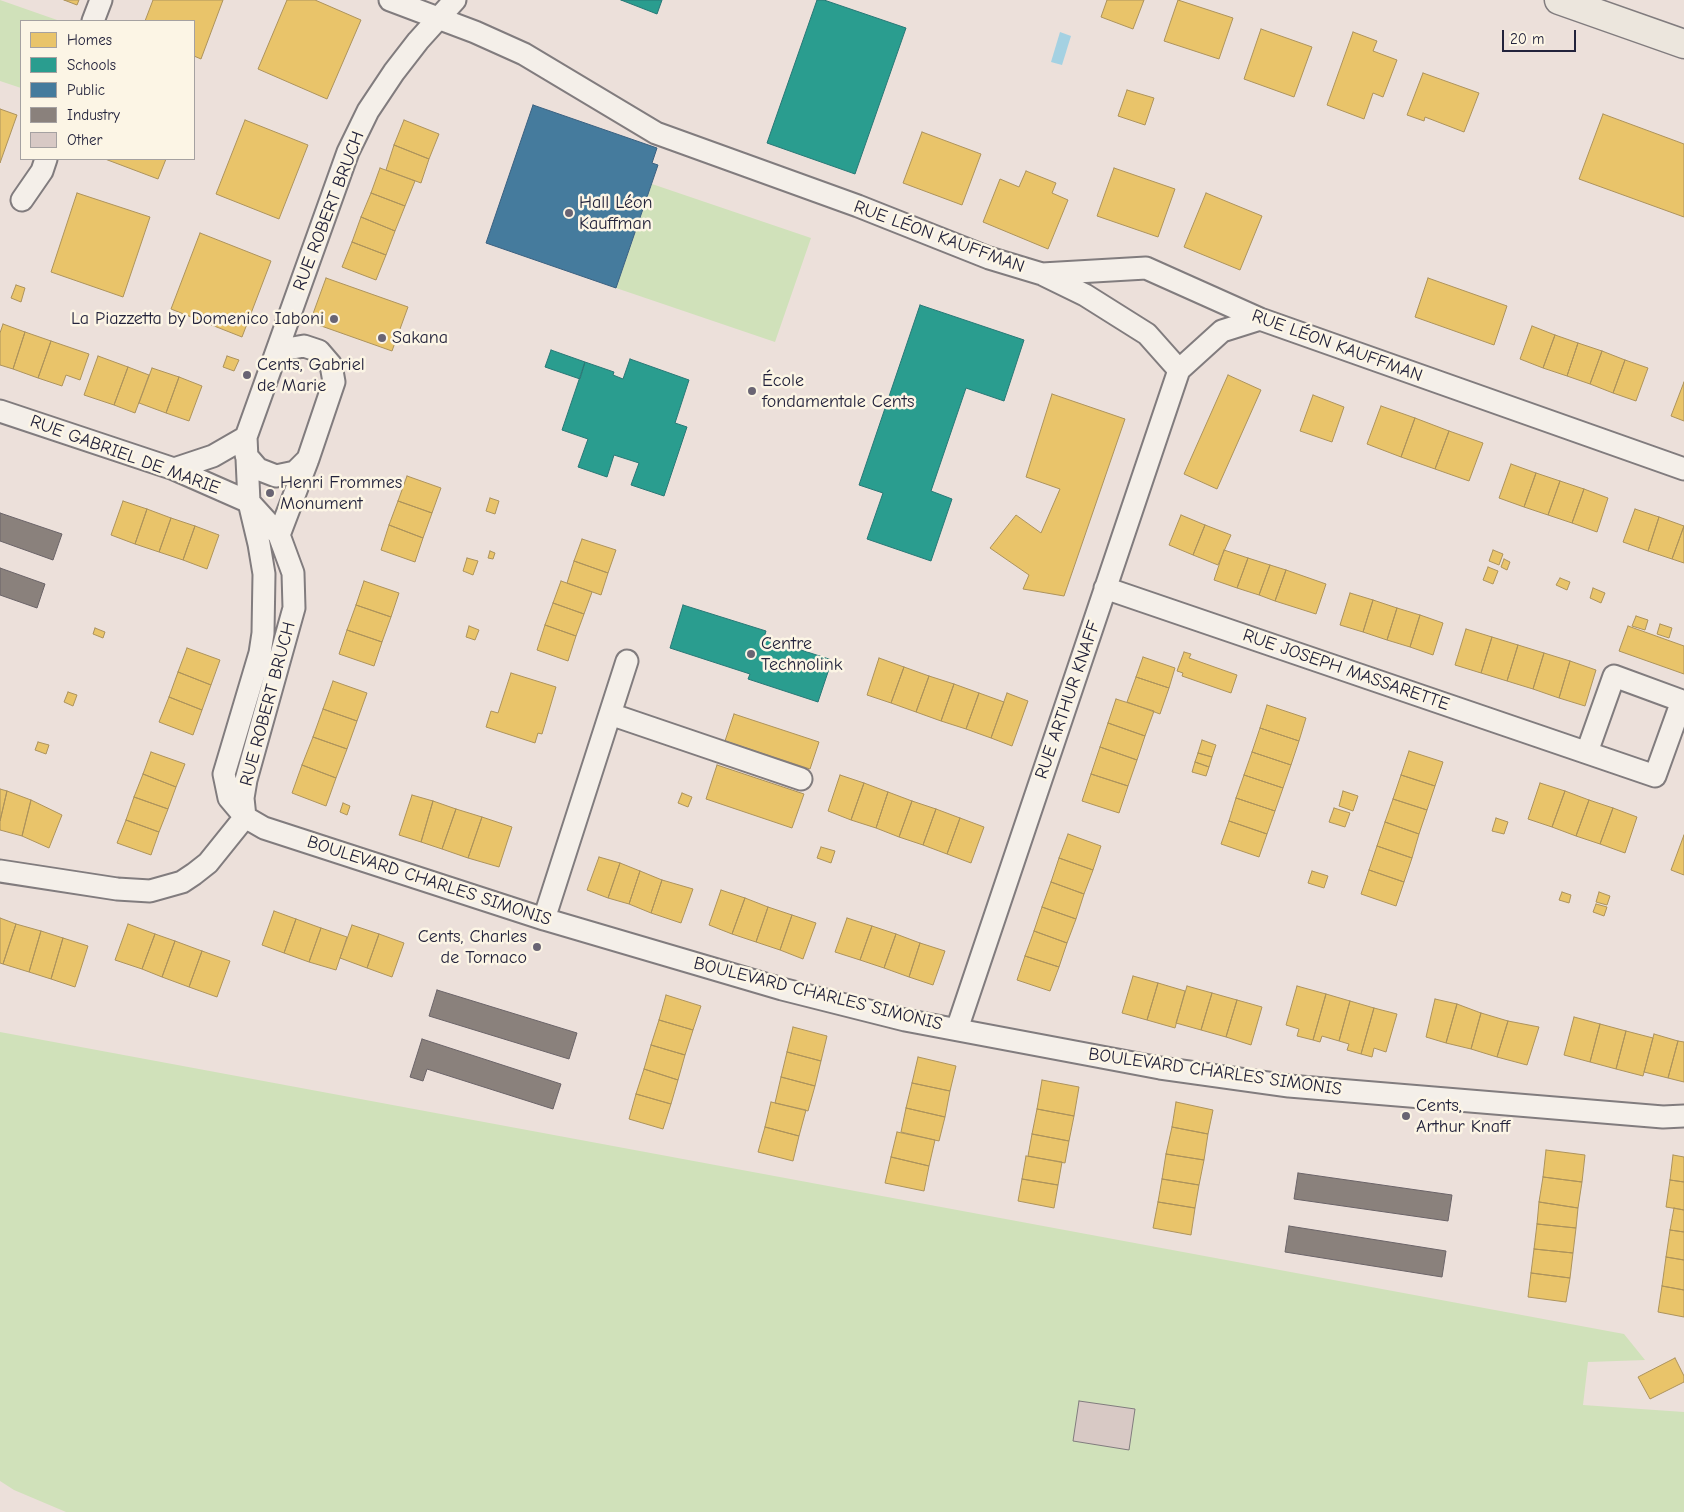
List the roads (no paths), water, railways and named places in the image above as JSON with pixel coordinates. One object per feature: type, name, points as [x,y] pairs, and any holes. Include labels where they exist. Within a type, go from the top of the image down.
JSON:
[{"type":"main road","points":[[1558,0],[1684,44]]},
{"type":"street","points":[[93,20],[101,0]]},
{"type":"street","name":"RUE LÉON KAUFFMAN","points":[[390,0],[475,32],[524,54],[656,133],[858,206],[989,258],[1042,274],[1146,268],[1260,319],[1684,469]]},
{"type":"street","name":"RUE ROBERT BRUCH","points":[[245,817],[229,798],[224,774],[260,653],[263,633],[264,574],[259,544],[248,502],[246,446],[274,360],[348,152],[368,111],[394,72],[418,41],[455,0]]},
{"type":"street","points":[[22,200],[42,171],[46,160]]},
{"type":"street","points":[[1042,274],[1084,295],[1147,334],[1179,370]]},
{"type":"street","name":"RUE ARTHUR KNAFF","points":[[957,1029],[1179,370],[1222,331],[1260,319]]},
{"type":"street","points":[[274,360],[287,349],[304,346],[319,351],[331,365],[334,382],[308,459],[279,535]]},
{"type":"street","name":"RUE GABRIEL DE MARIE","points":[[0,411],[174,470],[248,502]]},
{"type":"street","points":[[174,470],[246,446],[258,470],[276,476],[295,472],[308,459]]},
{"type":"street","name":"RUE ROBERT BRUCH","points":[[245,817],[243,798],[246,780],[294,608],[293,573],[279,535],[248,502]]},
{"type":"street","name":"RUE JOSEPH MASSARETTE","points":[[1106,588],[1655,776],[1682,701],[1614,676],[1587,752]]},
{"type":"street","points":[[544,918],[627,661]]},
{"type":"street","points":[[610,714],[801,779]]},
{"type":"street","points":[[0,871],[117,890],[150,891],[182,882],[194,874],[208,862],[245,817]]},
{"type":"street","name":"BOULEVARD CHARLES SIMONIS","points":[[245,817],[264,828],[544,918],[782,989],[905,1020],[1160,1068],[1289,1086],[1663,1117],[1684,1116]]},
{"type":"water","points":[[1060,32],[1071,36],[1062,65],[1051,62]]},
{"type":"place","name":"Hall Léon Kauffman","points":[[569,213]]},
{"type":"place","name":"La Piazzetta by Domenico Iaboni","points":[[334,319]]},
{"type":"place","name":"Sakana","points":[[382,338]]},
{"type":"place","name":"Cents, Gabriel de Marie","points":[[247,375]]},
{"type":"place","name":"École fondamentale Cents","points":[[752,391]]},
{"type":"place","name":"Henri Frommes Monument","points":[[270,493]]},
{"type":"place","name":"Centre Technolink","points":[[751,654]]},
{"type":"place","name":"Cents, Charles de Tornaco","points":[[537,947]]},
{"type":"place","name":"Cents, Arthur Knaff","points":[[1406,1116]]}]
